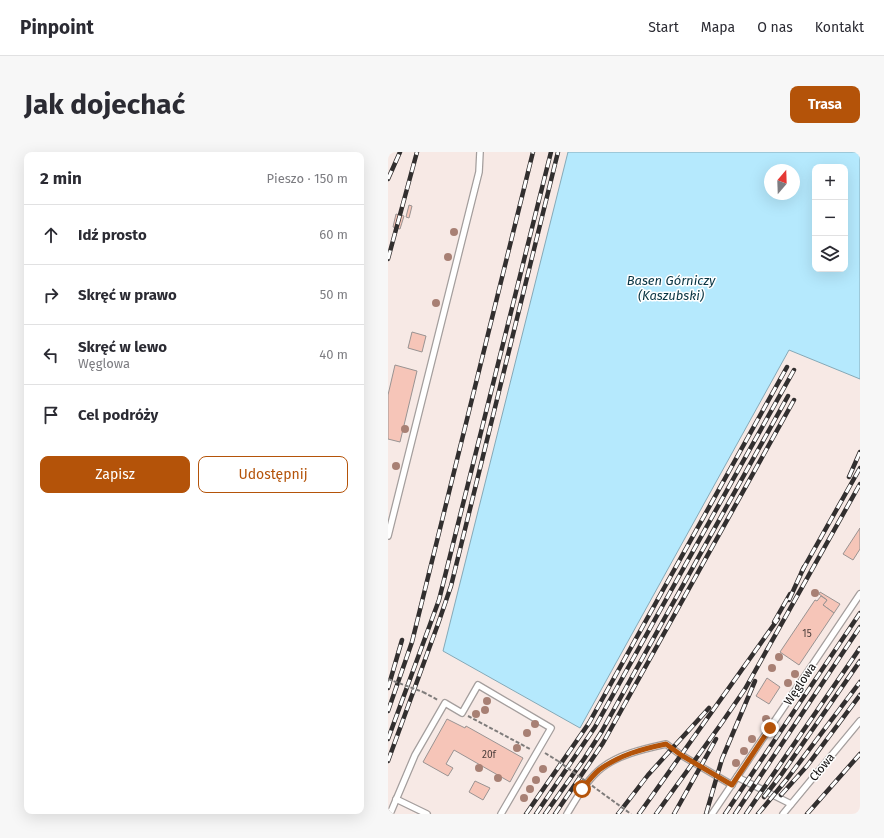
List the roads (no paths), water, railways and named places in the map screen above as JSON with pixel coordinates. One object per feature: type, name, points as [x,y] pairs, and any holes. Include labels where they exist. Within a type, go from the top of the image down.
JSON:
[{"type":"lane","points":[[388,536],[479,172],[480,152]]},
{"type":"lane","name":"Węglowa","points":[[712,814],[860,594]]},
{"type":"lane","points":[[390,814],[415,754],[445,703],[462,713],[478,686],[551,728],[502,814]]},
{"type":"lane","name":"Cłowa","points":[[783,814],[860,721]]},
{"type":"lane","points":[[567,814],[582,789],[598,771],[621,756],[650,747],[666,744],[681,755],[732,785]]},
{"type":"lane","points":[[737,777],[791,804]]},
{"type":"lane","points":[[396,799],[427,814]]},
{"type":"water","name":"Basen Górniczy (Kaszubski)","points":[[568,152],[860,152],[860,379],[789,350],[580,728],[443,651]]},
{"type":"railway","points":[[388,179],[400,152]]},
{"type":"railway","points":[[388,259],[417,152]]},
{"type":"railway","points":[[388,711],[412,642],[533,152]]},
{"type":"railway","points":[[388,739],[439,600],[551,152]]},
{"type":"railway","points":[[388,761],[451,586],[558,152]]},
{"type":"railway","points":[[526,814],[589,723],[787,367]]},
{"type":"railway","points":[[536,814],[595,727],[794,370]]},
{"type":"railway","points":[[545,814],[602,731],[788,396]]},
{"type":"railway","points":[[555,814],[603,743],[794,400]]},
{"type":"railway","points":[[849,477],[860,452]]},
{"type":"railway","points":[[802,571],[860,468]]},
{"type":"railway","points":[[656,814],[745,689],[860,484]]},
{"type":"railway","points":[[789,600],[804,567]]},
{"type":"railway","points":[[774,622],[790,594]]},
{"type":"railway","points":[[725,814],[860,613]]},
{"type":"railway","points":[[639,814],[778,619]]},
{"type":"railway","points":[[735,814],[860,627]]},
{"type":"railway","points":[[388,688],[402,640]]},
{"type":"railway","points":[[746,814],[860,648]]},
{"type":"railway","points":[[764,797],[781,775],[860,661]]},
{"type":"railway","points":[[706,814],[722,759],[755,681]]},
{"type":"railway","points":[[758,814],[787,779],[860,682]]},
{"type":"railway","points":[[781,795],[807,766],[860,695]]},
{"type":"railway","points":[[618,814],[648,775],[709,708]]},
{"type":"railway","points":[[674,814],[716,739]]},
{"type":"railway","points":[[807,814],[860,754]]}]
